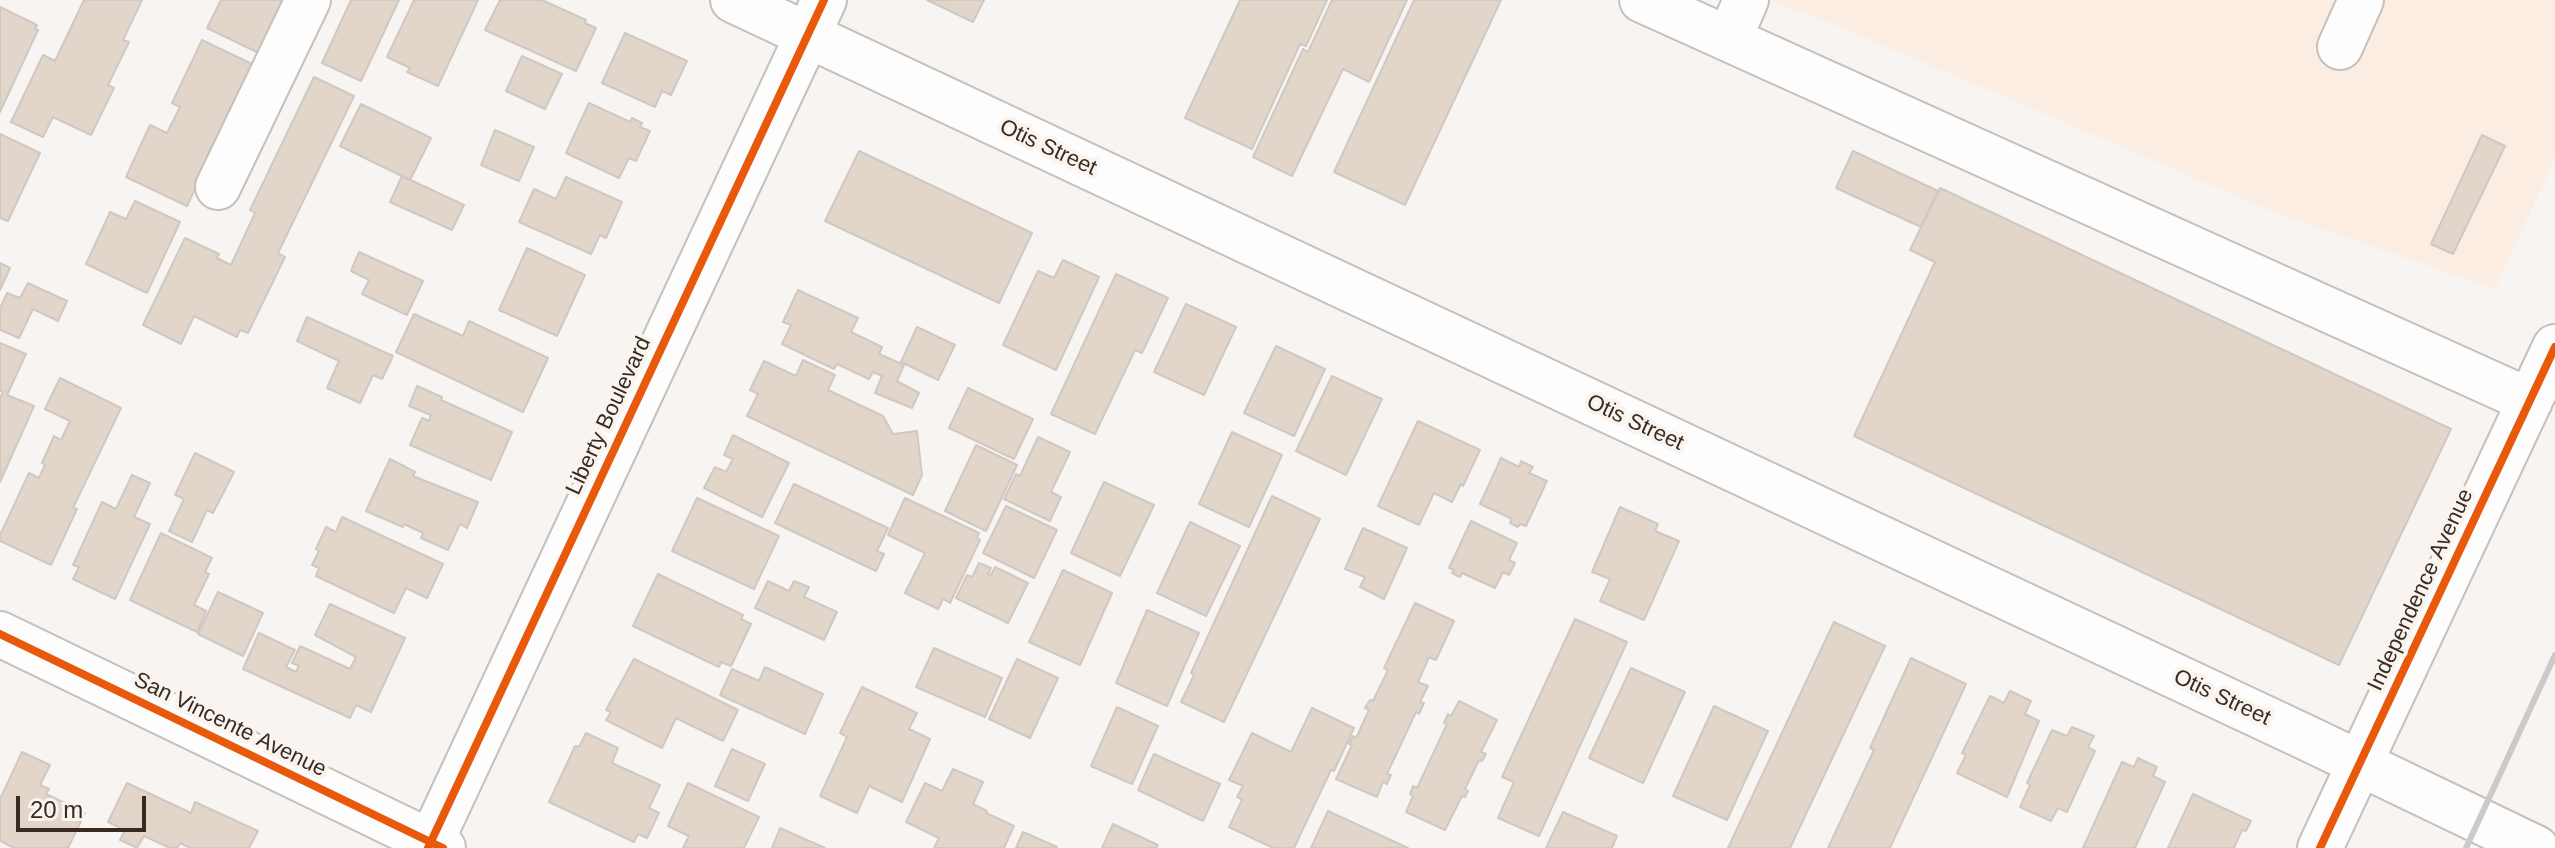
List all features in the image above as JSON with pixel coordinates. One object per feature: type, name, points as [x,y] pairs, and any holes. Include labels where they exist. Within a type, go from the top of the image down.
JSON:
[{"type":"main road","points":[[218,187],[308,0]]},
{"type":"main road","name":"Otis Street","points":[[733,0],[816,17],[2536,848]]},
{"type":"main road","points":[[1642,0],[1737,19],[2530,401]]},
{"type":"main road","points":[[2340,47],[2361,0]]},
{"type":"main road","name":"Liberty Boulevard","points":[[434,846],[816,17]]},
{"type":"main road","name":"Independence Avenue","points":[[2320,848],[2555,347]]},
{"type":"main road","name":"San Vincente Avenue","points":[[0,634],[434,846]]},
{"type":"shaded area","points":[[1767,0],[2555,0],[2555,158],[2495,289],[2279,214],[1829,22]]},
{"type":"building","points":[[84,0],[142,0],[123,40],[129,42],[108,85],[114,88],[91,135],[53,117],[43,137],[11,122],[43,55],[55,61]]},
{"type":"building","points":[[221,0],[286,0],[261,54],[207,28]]},
{"type":"building","points":[[351,0],[399,0],[361,81],[322,63]]},
{"type":"building","points":[[414,0],[478,0],[438,86],[407,72],[410,68],[387,57]]},
{"type":"building","points":[[500,0],[542,0],[586,20],[585,23],[596,28],[576,71],[485,30]]},
{"type":"building","points":[[927,0],[984,0],[973,22]]},
{"type":"building","points":[[1240,0],[1327,0],[1306,46],[1300,44],[1252,149],[1185,118]]},
{"type":"building","points":[[1332,0],[1407,0],[1369,82],[1343,69],[1292,176],[1253,157],[1303,49],[1308,52]]},
{"type":"building","points":[[1414,0],[1501,0],[1405,205],[1334,172]]},
{"type":"building","points":[[0,7],[37,25],[35,29],[38,30],[0,112]]},
{"type":"building","points":[[625,33],[687,61],[671,95],[662,91],[655,107],[602,83]]},
{"type":"building","points":[[202,40],[254,65],[187,206],[126,177],[150,125],[167,133],[180,107],[172,103]]},
{"type":"building","points":[[522,56],[562,74],[545,109],[506,91]]},
{"type":"building","points":[[314,77],[354,96],[278,253],[285,257],[248,333],[240,330],[237,337],[194,316],[181,344],[143,325],[185,238],[219,254],[217,258],[231,265],[255,213],[250,210]]},
{"type":"building","points":[[589,103],[630,122],[632,118],[642,123],[640,127],[650,131],[636,161],[629,158],[619,178],[566,153]]},
{"type":"building","points":[[361,104],[431,138],[410,180],[340,146]]},
{"type":"building","points":[[495,130],[534,147],[519,181],[481,165]]},
{"type":"building","points":[[0,134],[40,153],[8,221],[0,218]]},
{"type":"building","points":[[2482,135],[2505,146],[2453,254],[2431,244]]},
{"type":"building","points":[[859,151],[1032,233],[999,303],[825,221]]},
{"type":"building","points":[[1853,151],[1938,191],[1921,227],[1836,188]]},
{"type":"building","points":[[402,176],[464,205],[452,230],[390,202]]},
{"type":"building","points":[[566,177],[622,202],[606,238],[600,235],[591,254],[519,222],[534,189],[556,199]]},
{"type":"building","points":[[1940,188],[2451,429],[2339,665],[1854,436],[1935,262],[1910,250]]},
{"type":"building","points":[[135,201],[180,222],[147,293],[86,264],[110,212],[126,219]]},
{"type":"building","points":[[527,248],[585,275],[557,336],[499,310]]},
{"type":"building","points":[[359,252],[423,281],[407,315],[362,294],[369,280],[351,271]]},
{"type":"building","points":[[1063,260],[1099,277],[1056,370],[1003,345],[1038,271],[1054,278]]},
{"type":"building","points":[[0,263],[10,268],[0,290]]},
{"type":"building","points":[[1116,274],[1168,298],[1142,353],[1135,350],[1095,434],[1051,414]]},
{"type":"building","points":[[28,283],[67,301],[58,321],[33,309],[19,338],[0,330],[0,308],[7,293],[20,298]]},
{"type":"building","points":[[798,290],[858,318],[851,332],[882,347],[879,354],[904,365],[897,381],[919,393],[912,408],[875,393],[882,376],[873,372],[869,379],[837,364],[834,369],[782,344],[791,325],[783,322]]},
{"type":"building","points":[[1186,304],[1236,327],[1204,395],[1154,372]]},
{"type":"building","points":[[414,314],[463,336],[469,321],[548,358],[523,412],[396,352]]},
{"type":"building","points":[[307,317],[393,356],[382,379],[373,375],[360,403],[327,388],[339,361],[297,341]]},
{"type":"building","points":[[917,327],[955,345],[938,380],[901,362]]},
{"type":"building","points":[[0,343],[26,354],[7,395],[34,406],[0,482],[0,398],[3,392],[0,391]]},
{"type":"building","points":[[1276,346],[1325,369],[1294,436],[1244,413]]},
{"type":"building","points":[[803,360],[835,375],[828,390],[883,416],[893,434],[917,431],[922,475],[913,495],[747,416],[758,394],[750,390],[764,361],[796,376]]},
{"type":"building","points":[[1332,376],[1382,399],[1346,475],[1296,451]]},
{"type":"building","points":[[60,378],[121,408],[73,508],[77,509],[51,565],[0,541],[0,535],[29,473],[39,478],[54,436],[61,440],[70,421],[45,409]]},
{"type":"building","points":[[417,386],[512,432],[491,480],[410,445],[422,418],[429,421],[431,415],[409,406]]},
{"type":"building","points":[[968,388],[1033,419],[1014,459],[949,428]]},
{"type":"building","points":[[1418,421],[1480,450],[1452,502],[1434,493],[1419,525],[1378,506]]},
{"type":"building","points":[[1232,432],[1282,455],[1249,527],[1199,504]]},
{"type":"building","points":[[733,435],[789,463],[762,517],[704,488],[715,467],[726,472],[733,459],[724,455]]},
{"type":"building","points":[[1038,437],[1070,452],[1051,492],[1061,497],[1050,521],[1004,499],[1016,474],[1020,476]]},
{"type":"building","points":[[976,445],[1017,465],[986,531],[945,511]]},
{"type":"building","points":[[195,453],[234,472],[213,513],[207,510],[192,542],[169,531],[184,499],[175,495]]},
{"type":"building","points":[[1501,458],[1519,467],[1521,461],[1533,467],[1529,473],[1547,481],[1526,526],[1520,524],[1518,527],[1510,523],[1512,519],[1480,504]]},
{"type":"building","points":[[390,459],[415,472],[413,476],[478,502],[467,528],[460,524],[448,550],[421,538],[423,533],[366,511]]},
{"type":"building","points":[[132,475],[150,483],[134,517],[150,524],[115,599],[73,579],[79,567],[73,565],[102,502],[116,509]]},
{"type":"building","points":[[1104,482],[1154,505],[1120,576],[1071,553]]},
{"type":"building","points":[[794,484],[888,528],[877,551],[884,554],[876,571],[775,523]]},
{"type":"building","points":[[1272,496],[1320,519],[1224,722],[1181,702],[1194,675],[1191,673]]},
{"type":"building","points":[[697,498],[779,536],[754,589],[672,551]]},
{"type":"building","points":[[905,498],[979,533],[977,538],[980,540],[950,603],[943,599],[938,609],[905,593],[925,553],[888,535]]},
{"type":"building","points":[[1006,506],[1057,530],[1034,578],[983,553]]},
{"type":"building","points":[[1620,507],[1658,524],[1655,531],[1679,541],[1644,620],[1600,601],[1610,579],[1592,572]]},
{"type":"building","points":[[342,517],[443,564],[427,598],[406,588],[394,613],[316,576],[319,568],[312,565],[319,551],[316,549],[326,527],[336,532]]},
{"type":"building","points":[[1471,521],[1517,543],[1509,560],[1515,563],[1509,575],[1503,572],[1495,588],[1462,573],[1460,577],[1449,568]]},
{"type":"building","points":[[1190,522],[1240,546],[1206,616],[1157,593]]},
{"type":"building","points":[[1363,528],[1407,548],[1384,599],[1360,587],[1365,577],[1345,569]]},
{"type":"building","points":[[161,533],[212,558],[205,572],[209,574],[194,605],[206,611],[197,632],[130,600]]},
{"type":"building","points":[[979,563],[991,568],[988,574],[991,575],[995,567],[1028,583],[1008,623],[956,598],[967,575],[972,577]]},
{"type":"building","points":[[1063,570],[1112,593],[1080,665],[1029,642]]},
{"type":"building","points":[[658,574],[743,615],[741,619],[751,624],[731,666],[721,662],[719,667],[633,626]]},
{"type":"building","points":[[768,581],[789,591],[794,581],[809,587],[804,597],[837,612],[824,640],[755,608]]},
{"type":"building","points":[[218,592],[263,613],[243,656],[198,634]]},
{"type":"building","points":[[1415,603],[1454,621],[1436,660],[1429,657],[1418,682],[1428,686],[1420,702],[1424,703],[1419,714],[1416,712],[1387,774],[1391,775],[1387,784],[1383,782],[1377,797],[1336,779],[1352,745],[1349,744],[1353,736],[1356,738],[1369,710],[1365,708],[1370,700],[1373,701],[1388,670],[1384,668]]},
{"type":"building","points":[[330,604],[405,638],[371,712],[356,705],[350,718],[243,669],[259,633],[295,650],[286,667],[296,672],[299,666],[292,663],[300,646],[350,669],[356,657],[315,635]]},
{"type":"building","points":[[1147,610],[1199,633],[1167,706],[1116,683]]},
{"type":"building","points":[[1575,619],[1627,642],[1539,836],[1498,818],[1514,782],[1502,777]]},
{"type":"building","points":[[1834,622],[1885,646],[1790,848],[1728,848]]},
{"type":"building","points":[[934,648],[1002,678],[985,717],[916,687]]},
{"type":"building","points":[[1911,658],[1966,684],[1890,848],[1828,848],[1874,750],[1870,748]]},
{"type":"building","points":[[634,659],[738,710],[723,741],[676,718],[662,748],[606,720],[611,712],[606,710]]},
{"type":"building","points":[[1017,659],[1058,678],[1030,738],[989,719]]},
{"type":"building","points":[[765,667],[823,694],[805,734],[720,695],[732,669],[759,681]]},
{"type":"building","points":[[1631,668],[1685,692],[1643,783],[1589,758]]},
{"type":"building","points":[[862,687],[917,713],[909,729],[930,739],[902,802],[869,786],[857,813],[820,796],[847,737],[840,733]]},
{"type":"building","points":[[2010,691],[2031,701],[2025,714],[2039,721],[2007,797],[1957,773],[1966,755],[1962,753],[1990,696],[2004,703]]},
{"type":"building","points":[[1459,701],[1497,720],[1481,752],[1486,754],[1482,761],[1479,760],[1465,789],[1468,791],[1465,797],[1462,796],[1445,830],[1406,812],[1413,796],[1410,794],[1413,786],[1417,788],[1447,724],[1444,723],[1448,714],[1451,716]]},
{"type":"building","points":[[1714,706],[1768,731],[1727,820],[1673,796]]},
{"type":"building","points":[[1117,707],[1158,726],[1132,784],[1091,766]]},
{"type":"building","points":[[1312,708],[1354,728],[1294,848],[1273,848],[1229,827],[1242,800],[1237,797],[1243,786],[1229,780],[1252,733],[1291,752]]},
{"type":"building","points":[[2072,727],[2094,736],[2088,747],[2095,751],[2067,812],[2058,808],[2051,821],[2020,807],[2030,785],[2027,783],[2052,730],[2067,736]]},
{"type":"building","points":[[586,733],[618,748],[612,763],[660,785],[649,808],[659,813],[647,838],[638,834],[634,842],[549,802],[575,746],[579,747]]},
{"type":"building","points":[[732,749],[765,764],[748,801],[715,786]]},
{"type":"building","points":[[22,752],[50,765],[40,785],[49,789],[46,794],[85,813],[68,848],[14,848],[0,841],[0,799]]},
{"type":"building","points":[[1154,754],[1220,784],[1203,821],[1138,790]]},
{"type":"building","points":[[2138,758],[2157,767],[2153,776],[2165,782],[2135,848],[2083,848],[2122,762],[2134,767]]},
{"type":"building","points":[[953,769],[983,782],[973,804],[1014,826],[1004,848],[934,848],[939,838],[906,822],[925,783],[942,791]]},
{"type":"building","points":[[127,783],[191,813],[195,802],[258,831],[249,848],[190,848],[180,843],[177,848],[170,848],[144,836],[137,848],[120,840],[125,830],[108,822]]},
{"type":"building","points":[[688,783],[759,817],[744,848],[683,848],[689,836],[668,826]]},
{"type":"building","points":[[2193,794],[2251,821],[2246,831],[2242,830],[2234,848],[2168,848]]},
{"type":"building","points":[[1328,811],[1408,848],[1311,848]]},
{"type":"building","points":[[1563,812],[1617,836],[1612,848],[1546,848]]},
{"type":"building","points":[[1113,824],[1158,845],[1156,848],[1102,848]]},
{"type":"building","points":[[780,828],[825,848],[772,848]]},
{"type":"building","points":[[1023,832],[1057,847],[1016,848]]},
{"type":"railway","points":[[2466,848],[2555,655]]},
{"type":"cycle path","points":[[428,848],[824,0]]},
{"type":"cycle path","points":[[2320,848],[2555,347]]},
{"type":"cycle path","points":[[0,634],[443,848]]}]
